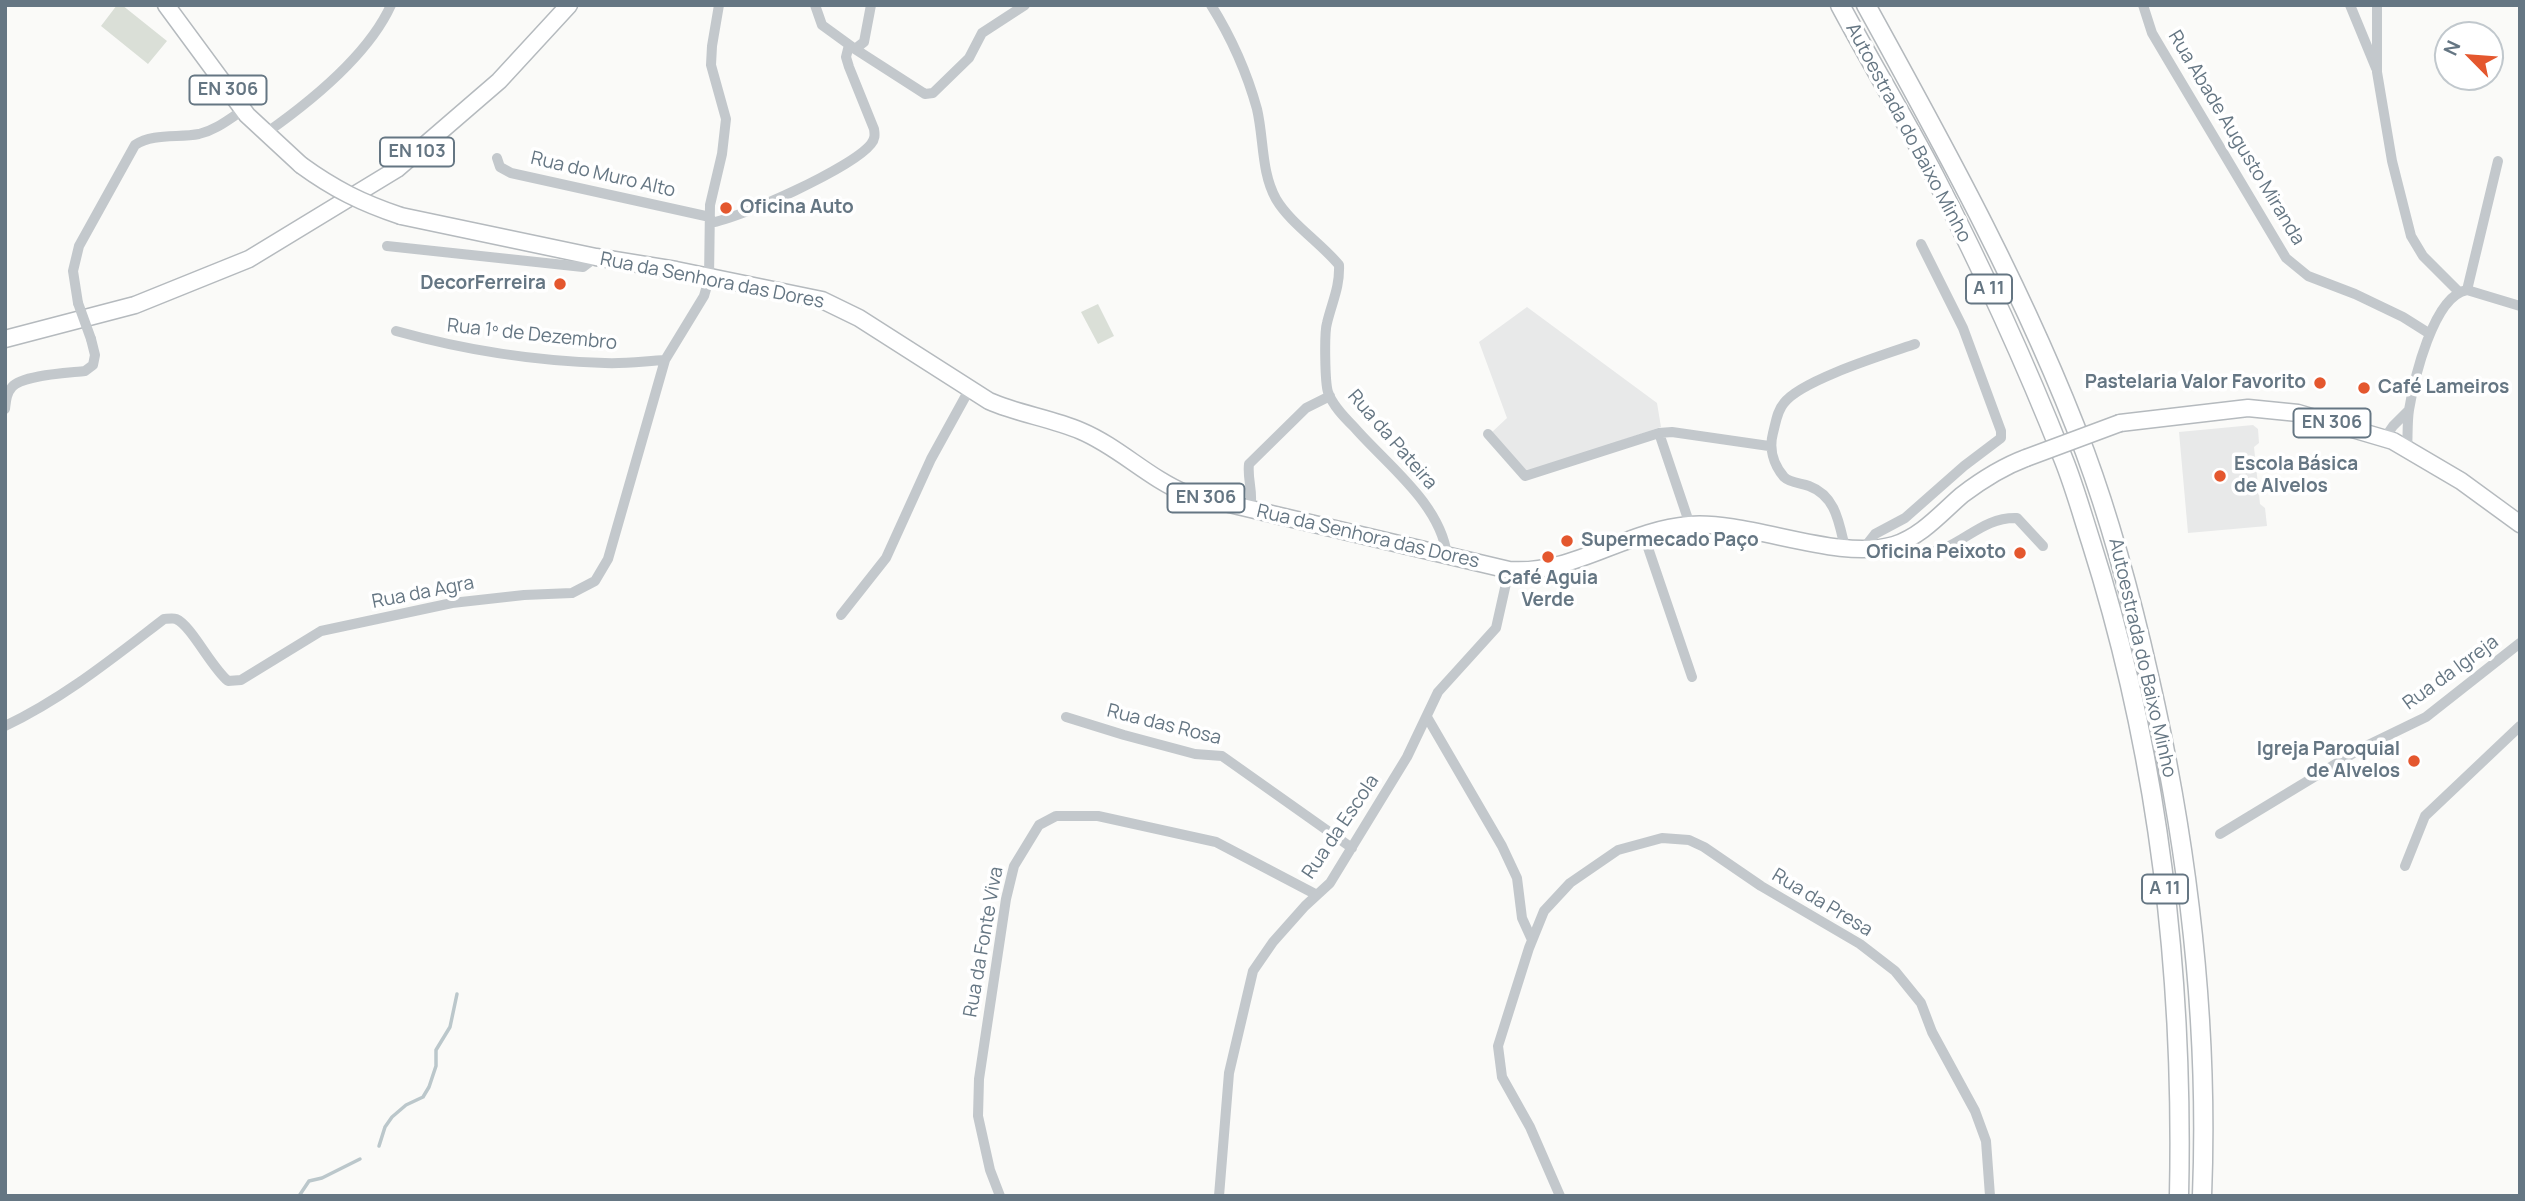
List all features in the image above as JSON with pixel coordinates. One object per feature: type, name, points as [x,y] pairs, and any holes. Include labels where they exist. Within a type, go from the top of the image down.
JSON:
[{"type":"highway","name":"Autoestrada do Baixo Minho","points":[[1840,5],[1935,177],[2019,352],[2065,461],[2105,587],[2140,730],[2168,906],[2178,1049],[2179,1196]]},
{"type":"highway","name":"Autoestrada do Baixo Minho","points":[[1866,5],[1954,165],[2041,345],[2085,452],[2119,559],[2157,711],[2183,850],[2193,925],[2203,1095],[2202,1196]]},
{"type":"main road","name":"Rua da Senhora das Dores","points":[[166,5],[243,110],[266,134],[301,166],[330,186],[364,204],[401,216],[596,257],[676,270],[709,279],[822,300],[859,318],[969,390],[1005,408],[1080,430],[1165,485],[1187,494],[1509,570],[1548,569],[1644,536],[1690,525],[1719,526],[1845,548],[1891,546],[1923,530],[1991,473],[2026,458],[2120,423],[2248,408],[2298,413],[2384,439],[2407,449],[2460,481],[2520,524]]},
{"type":"main road","name":"EN 103","points":[[5,339],[135,305],[260,252],[397,169],[499,80],[569,5]]},
{"type":"street","points":[[266,134],[325,88],[383,22],[391,5]]},
{"type":"street","points":[[709,279],[710,205],[722,154],[726,118],[711,65],[719,5]]},
{"type":"street","points":[[815,5],[822,25],[925,94],[933,93],[969,58],[982,33],[1026,5]]},
{"type":"street","points":[[710,220],[729,220],[814,180],[854,159],[871,144],[875,136],[874,129],[846,57],[852,47],[864,41],[871,5]]},
{"type":"street","name":"Rua da Pateira","points":[[1212,5],[1225,28],[1256,109],[1267,178],[1277,201],[1339,265],[1340,281],[1326,325],[1328,392],[1377,453],[1419,496],[1445,537],[1447,555]]},
{"type":"street","name":"Rua Abade Augusto Miranda","points":[[2143,5],[2152,33],[2286,258],[2308,276],[2355,294],[2403,317],[2430,334]]},
{"type":"street","points":[[2350,5],[2378,72]]},
{"type":"street","points":[[2377,5],[2378,72],[2392,161],[2411,236],[2423,256],[2463,291],[2520,306]]},
{"type":"street","points":[[5,409],[6,397],[13,386],[24,380],[85,371],[93,365],[95,355],[78,303],[73,271],[79,246],[135,145],[144,139],[200,134],[217,128],[243,110]]},
{"type":"street","name":"Rua do Muro Alto","points":[[497,158],[500,167],[511,173],[710,220]]},
{"type":"street","points":[[2407,449],[2409,410],[2430,334],[2449,299],[2463,291],[2498,161]]},
{"type":"street","points":[[1864,548],[1875,534],[1905,518],[1964,466],[2001,438],[2001,431],[1972,348],[1921,244]]},
{"type":"street","points":[[387,246],[583,267],[596,257]]},
{"type":"street","name":"Rua da Agra","points":[[5,726],[81,683],[164,619],[175,618],[185,625],[217,672],[228,681],[241,680],[321,631],[452,603],[572,593],[595,582],[608,559],[665,360],[704,296],[709,279]]},
{"type":"street","name":"Rua 1º de Dezembro","points":[[396,331],[443,344],[560,360],[607,364],[665,360]]},
{"type":"street","points":[[1845,548],[1834,508],[1823,494],[1810,486],[1788,480],[1783,475],[1769,446],[1776,417],[1782,404],[1790,396],[1834,373],[1915,344]]},
{"type":"street","points":[[841,615],[887,558],[931,459],[969,390]]},
{"type":"street","points":[[1250,509],[1253,498],[1249,464],[1306,408],[1331,396]]},
{"type":"street","points":[[2384,439],[2409,410]]},
{"type":"street","points":[[1488,434],[1525,476],[1658,433],[1672,432],[1769,446]]},
{"type":"street","points":[[1658,433],[1690,525]]},
{"type":"street","points":[[1891,546],[1900,555],[1918,555],[1945,547],[1984,524],[2003,518],[2017,518],[2043,546]]},
{"type":"street","points":[[1644,536],[1692,677]]},
{"type":"street","name":"Rua da Escola","points":[[1219,1196],[1229,1073],[1253,971],[1273,942],[1330,883],[1407,757],[1438,692],[1496,628],[1509,570]]},
{"type":"street","name":"Rua da Igreja","points":[[2220,834],[2362,748],[2426,717],[2520,643]]},
{"type":"street","name":"Rua das Rosa","points":[[1066,717],[1195,754],[1222,756],[1352,848]]},
{"type":"street","points":[[1427,717],[1502,846],[1517,878],[1522,918],[1532,940]]},
{"type":"street","points":[[2405,866],[2425,816],[2520,726]]},
{"type":"street","name":"Rua da Fonte Viva","points":[[1000,1196],[990,1170],[978,1116],[979,1079],[1006,899],[1014,866],[1039,825],[1056,816],[1098,816],[1216,842],[1317,895]]},
{"type":"street","name":"Rua da Presa","points":[[1560,1196],[1530,1127],[1503,1077],[1498,1046],[1544,911],[1570,883],[1618,850],[1662,838],[1689,840],[1704,847],[1761,886],[1860,944],[1895,971],[1921,1003],[1932,1032],[1975,1111],[1986,1141],[1990,1196]]},
{"type":"shaded area","points":[[117,5],[122,5],[167,41],[148,64],[101,26]]},
{"type":"shaded area","points":[[1098,304],[1114,336],[1098,344],[1081,312]]},
{"type":"shaded area","points":[[1527,307],[1657,403],[1661,427],[1528,472],[1491,433],[1507,418],[1479,342]]},
{"type":"shaded area","name":"Escola Básica de Alvelos","points":[[2253,425],[2258,429],[2259,443],[2254,447],[2260,504],[2265,508],[2267,526],[2188,533],[2179,432]]},
{"type":"waterway","points":[[379,1146],[385,1127],[392,1117],[406,1105],[423,1097],[429,1087],[436,1066],[436,1050],[450,1027],[457,994]]},
{"type":"waterway","points":[[299,1196],[309,1181],[322,1178],[360,1159]]},
{"type":"place","name":"Oficina Auto","points":[[726,208]]},
{"type":"place","name":"DecorFerreira","points":[[560,284]]},
{"type":"place","name":"Pastelaria Valor Favorito","points":[[2320,383]]},
{"type":"place","name":"Café Lameiros","points":[[2364,388]]},
{"type":"place","name":"Escola Básica de Alvelos","points":[[2220,476]]},
{"type":"place","name":"Supermecado Paço","points":[[1567,541]]},
{"type":"place","name":"Oficina Peixoto","points":[[2020,553]]},
{"type":"place","name":"Café Aguia Verde","points":[[1548,557]]},
{"type":"place","name":"Igreja Paroquial de Alvelos","points":[[2414,761]]}]
